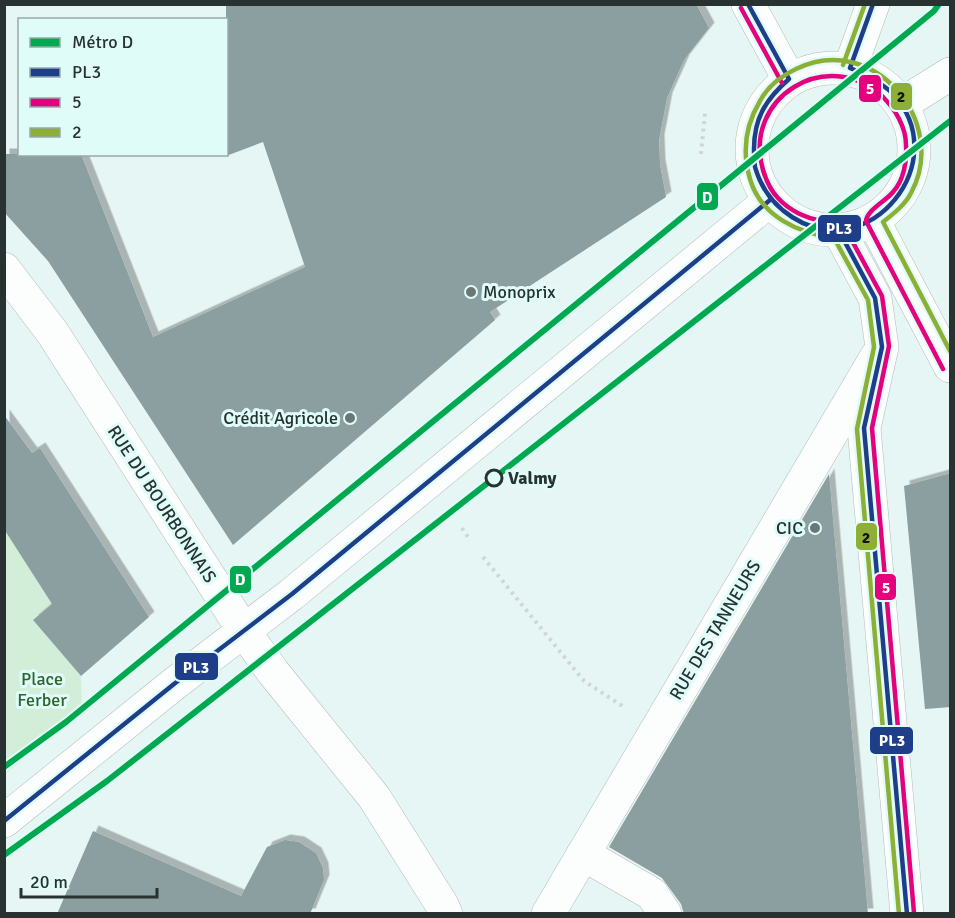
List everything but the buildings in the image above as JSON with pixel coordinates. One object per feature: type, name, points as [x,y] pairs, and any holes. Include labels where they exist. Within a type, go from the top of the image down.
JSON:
[{"type":"street","points":[[748,4],[789,79]]},
{"type":"street","points":[[850,68],[873,4]]},
{"type":"street","points":[[829,67],[850,68],[870,76],[887,88],[902,104],[911,124],[915,146],[913,169],[904,189],[891,207],[873,220],[839,231],[814,228],[790,218],[770,200],[756,176],[752,149],[755,122],[769,98],[789,79],[808,71],[829,67]]},
{"type":"street","points":[[902,104],[951,74]]},
{"type":"street","points":[[4,821],[174,684],[292,594],[770,200]]},
{"type":"street","points":[[873,220],[951,366]]},
{"type":"street","points":[[839,231],[875,297],[882,347],[864,428],[907,914]]},
{"type":"street","name":"RUE DU BOURBONNAIS","points":[[4,269],[52,332],[244,631],[273,672],[374,797],[446,914]]},
{"type":"street","name":"RUE DES TANNEURS","points":[[548,914],[882,347]]},
{"type":"street","points":[[583,854],[652,894],[664,914]]},
{"type":"path","points":[[701,154],[705,113]]},
{"type":"path","points":[[462,528],[470,540]]},
{"type":"path","points":[[483,556],[584,681]]},
{"type":"green space","name":"Place Ferber","points":[[5,529],[70,588],[33,620],[81,676],[82,712],[5,774]]},
{"type":"metro line","name":"D","points":[[4,767],[66,722],[934,11],[939,4]]},
{"type":"metro line","name":"D","points":[[4,855],[107,781],[950,121]]},
{"type":"transit line","name":"PL3","points":[[748,4],[789,79],[774,94],[759,119],[755,138],[755,167],[764,189],[779,207],[792,217],[821,229],[849,228],[875,218],[895,199],[909,176],[914,149],[910,121],[893,94],[873,79],[850,68],[873,4]]},
{"type":"transit line","name":"2","points":[[843,65],[865,4]]},
{"type":"transit line","name":"5","points":[[741,8],[782,83]]},
{"type":"transit line","name":"2","points":[[899,914],[857,429],[874,347],[868,300],[834,238],[808,232],[783,221],[763,204],[750,179],[746,159],[746,139],[751,120],[767,91],[785,75],[824,60],[852,62],[876,73],[897,90],[912,112],[920,138],[920,165],[911,193],[899,209],[883,222],[950,351]]},
{"type":"transit line","name":"5","points":[[914,913],[872,428],[889,346],[882,296],[844,226],[798,213],[775,195],[767,181],[763,170],[760,144],[765,121],[777,102],[794,87],[815,78],[838,76],[861,82],[883,97],[899,119],[906,138],[902,176],[897,187],[870,213],[866,221],[943,369]]},
{"type":"transit line","name":"PL3","points":[[4,821],[174,684],[292,594],[770,200]]},
{"type":"transit line","name":"PL3","points":[[839,231],[875,298],[882,347],[864,428],[907,914]]},
{"type":"place","name":"Monoprix","points":[[471,292]]},
{"type":"place","name":"Crédit Agricole","points":[[350,418]]},
{"type":"place","name":"Valmy","points":[[494,478]]},
{"type":"place","name":"CIC","points":[[815,528]]}]
